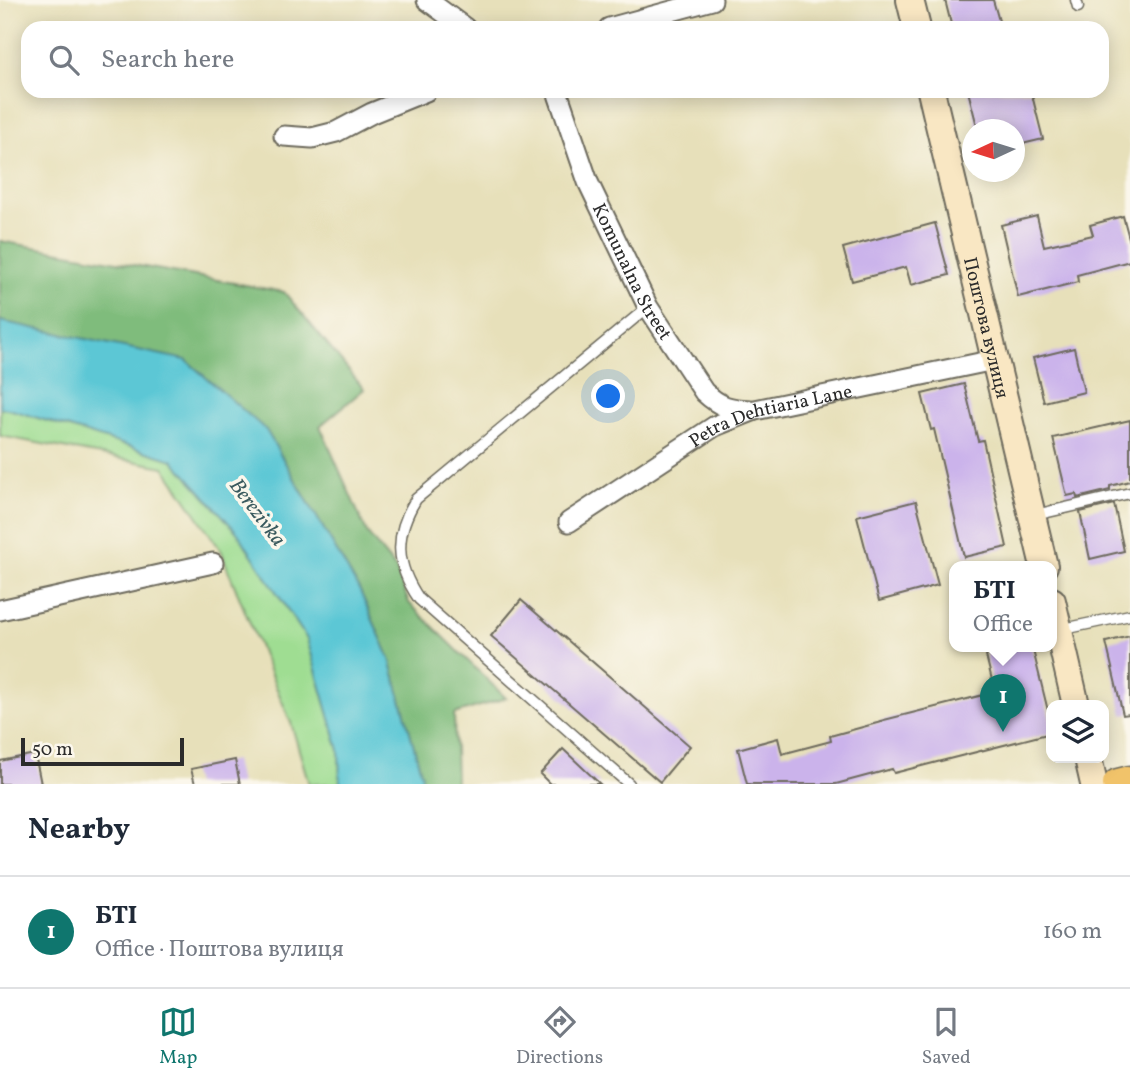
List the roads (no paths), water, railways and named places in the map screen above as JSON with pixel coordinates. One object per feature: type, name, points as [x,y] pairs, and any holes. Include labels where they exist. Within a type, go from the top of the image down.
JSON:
[{"type":"main road","points":[[1118,784],[1130,781]]},
{"type":"street","points":[[427,0],[456,21]]},
{"type":"street","points":[[635,21],[712,0]]},
{"type":"street","points":[[910,0],[915,21]]},
{"type":"street","points":[[284,136],[312,138],[336,132],[409,98]]},
{"type":"street","name":"Komunalna Street","points":[[559,98],[588,182],[648,307],[704,392],[716,404],[732,409],[754,410]]},
{"type":"street","name":"Поштова вулиця","points":[[933,98],[1043,561]]},
{"type":"street","name":"Petra Dehtiaria Lane","points":[[569,522],[715,426],[754,410],[994,360]]},
{"type":"street","points":[[0,610],[213,563]]},
{"type":"street","points":[[1057,622],[1075,700]]},
{"type":"street","points":[[1089,763],[1094,784]]},
{"type":"lane","points":[[629,784],[419,599],[402,567],[400,550],[401,532],[416,499],[648,307]]},
{"type":"lane","points":[[1032,516],[1130,493]]},
{"type":"lane","points":[[1059,630],[1130,615]]},
{"type":"water","name":"Berezivka","points":[[0,321],[186,360],[266,430],[360,591],[390,659],[422,776],[420,784],[340,784],[339,750],[307,639],[237,532],[173,460],[0,408]]},
{"type":"place","name":"БТІ","points":[[1003,732]]}]
